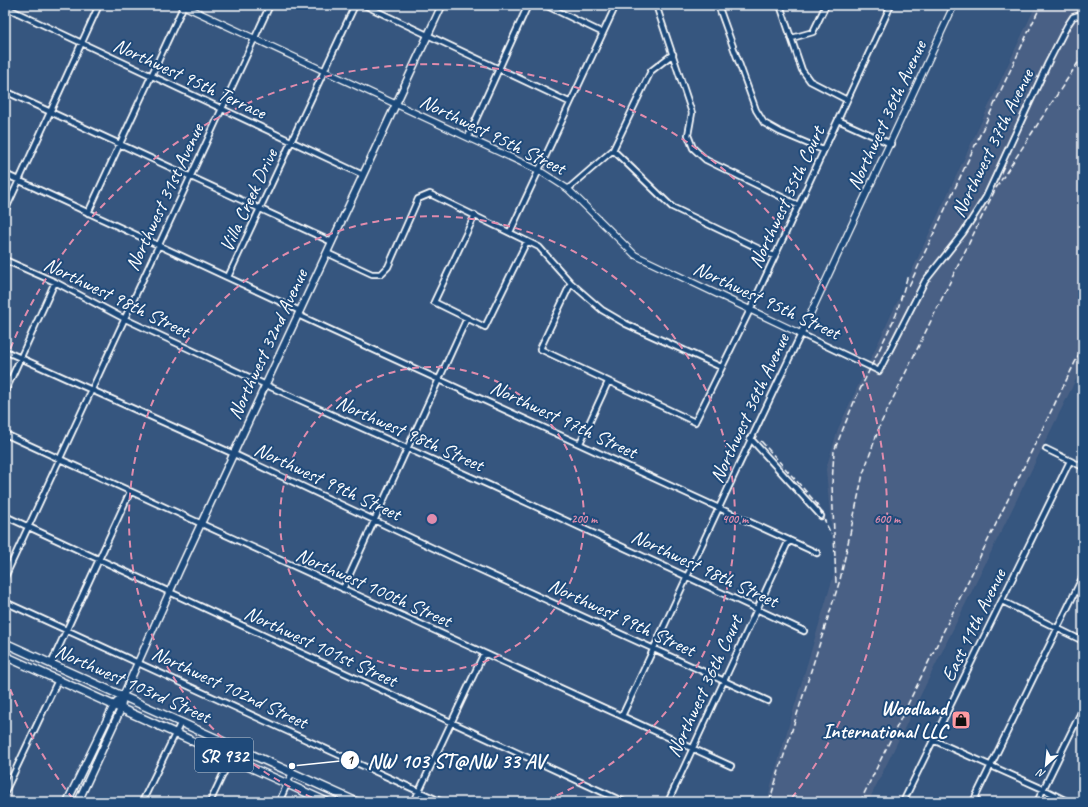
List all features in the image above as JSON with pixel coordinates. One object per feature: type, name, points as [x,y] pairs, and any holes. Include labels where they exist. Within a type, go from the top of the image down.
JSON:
[{"type":"main road","name":"Northwest 32nd Avenue","points":[[78,802],[121,709],[123,696],[169,592],[442,5]]},
{"type":"main road","name":"Northwest 103rd Street","points":[[6,644],[236,747],[347,800],[357,802]]},
{"type":"main road","name":"Northwest 103rd Street","points":[[5,656],[327,802]]},
{"type":"main road","name":"Northwest 32nd Avenue","points":[[67,802],[114,705],[123,696]]},
{"type":"street","points":[[5,211],[99,5]]},
{"type":"street","points":[[88,212],[183,5]]},
{"type":"street","name":"Northwest 95th Street","points":[[183,5],[540,171],[568,189],[635,255],[879,371]]},
{"type":"street","name":"Northwest 31st Avenue","points":[[5,577],[92,391],[123,318],[270,5]]},
{"type":"street","name":"Villa Creek Drive","points":[[228,278],[355,5]]},
{"type":"street","points":[[364,5],[569,102]]},
{"type":"street","points":[[468,137],[528,5]]},
{"type":"street","points":[[545,5],[603,33]]},
{"type":"street","points":[[510,232],[540,171],[569,102],[616,5]]},
{"type":"street","points":[[656,5],[692,113],[688,135],[693,148],[706,160],[798,205]]},
{"type":"street","points":[[718,5],[756,110],[764,123],[780,132],[823,150]]},
{"type":"street","points":[[780,5],[802,70],[810,81],[847,100]]},
{"type":"street","points":[[792,38],[813,32],[826,5]]},
{"type":"street","name":"Northwest 35th Court","points":[[608,382],[695,422],[750,310],[891,5]]},
{"type":"street","name":"Northwest 36th Avenue","points":[[622,716],[720,508],[750,438],[802,334],[891,144],[954,5]]},
{"type":"street","name":"Northwest 95th Terrace","points":[[5,7],[13,7],[81,43],[363,175]]},
{"type":"street","name":"Northwest 37th Avenue","points":[[879,371],[925,281],[963,233],[986,197],[1048,63],[1067,26],[1073,17],[1083,14]]},
{"type":"street","points":[[568,189],[612,150],[651,71],[673,54]]},
{"type":"street","points":[[5,91],[332,242]]},
{"type":"street","points":[[838,120],[891,144]]},
{"type":"street","points":[[612,150],[672,208],[774,256]]},
{"type":"street","name":"Northwest 97th Street","points":[[5,174],[440,379],[817,552]]},
{"type":"street","points":[[327,253],[372,274],[381,274],[388,267],[418,199],[430,194],[539,247],[571,283],[602,310],[626,324],[721,367]]},
{"type":"street","points":[[475,215],[434,302],[485,327],[527,241]]},
{"type":"street","name":"Northwest 98th Street","points":[[5,260],[55,282],[123,318],[266,385],[489,484],[804,631]]},
{"type":"street","points":[[5,392],[55,282]]},
{"type":"street","points":[[571,283],[540,349],[608,382],[580,443]]},
{"type":"street","points":[[343,589],[376,520],[467,318]]},
{"type":"street","name":"Northwest 99th Street","points":[[5,351],[234,454],[768,701]]},
{"type":"street","name":"Northwest 100th Street","points":[[5,434],[731,766]]},
{"type":"street","points":[[750,438],[821,516]]},
{"type":"street","points":[[1046,449],[1083,467]]},
{"type":"street","name":"East 11th Avenue","points":[[903,802],[1070,462]]},
{"type":"street","points":[[51,664],[130,492]]},
{"type":"street","name":"Northwest 101st Street","points":[[5,516],[624,802]]},
{"type":"street","name":"Northwest 36th Court","points":[[668,802],[789,540]]},
{"type":"street","points":[[974,802],[1083,576]]},
{"type":"street","points":[[1002,601],[1083,640]]},
{"type":"street","name":"Northwest 102nd Street","points":[[5,602],[139,662],[442,802]]},
{"type":"street","points":[[414,802],[450,722],[484,653]]},
{"type":"street","points":[[5,792],[58,680]]},
{"type":"street","points":[[1037,802],[1083,708]]},
{"type":"street","points":[[142,802],[181,722]]},
{"type":"street","points":[[933,740],[1044,789],[1069,802]]},
{"type":"street","points":[[210,802],[236,747]]},
{"type":"street","points":[[279,802],[292,773]]},
{"type":"shaded area","points":[[1036,5],[1083,5],[1083,365],[868,802],[767,802],[835,571],[826,469],[838,429]]},
{"type":"railway","points":[[909,286],[1041,5]]},
{"type":"railway","points":[[769,802],[840,580],[863,474],[880,425],[996,188],[1083,55]]},
{"type":"railway","points":[[836,583],[832,484],[834,451],[854,402],[896,315],[908,275]]},
{"type":"railway","points":[[860,802],[1083,346]]},
{"type":"railway","points":[[761,441],[817,504],[831,534]]},
{"type":"place","name":"Woodland International LLC","points":[[961,720]]},
{"type":"place","name":"NW 103 ST@NW 33 AV","points":[[292,766]]}]
